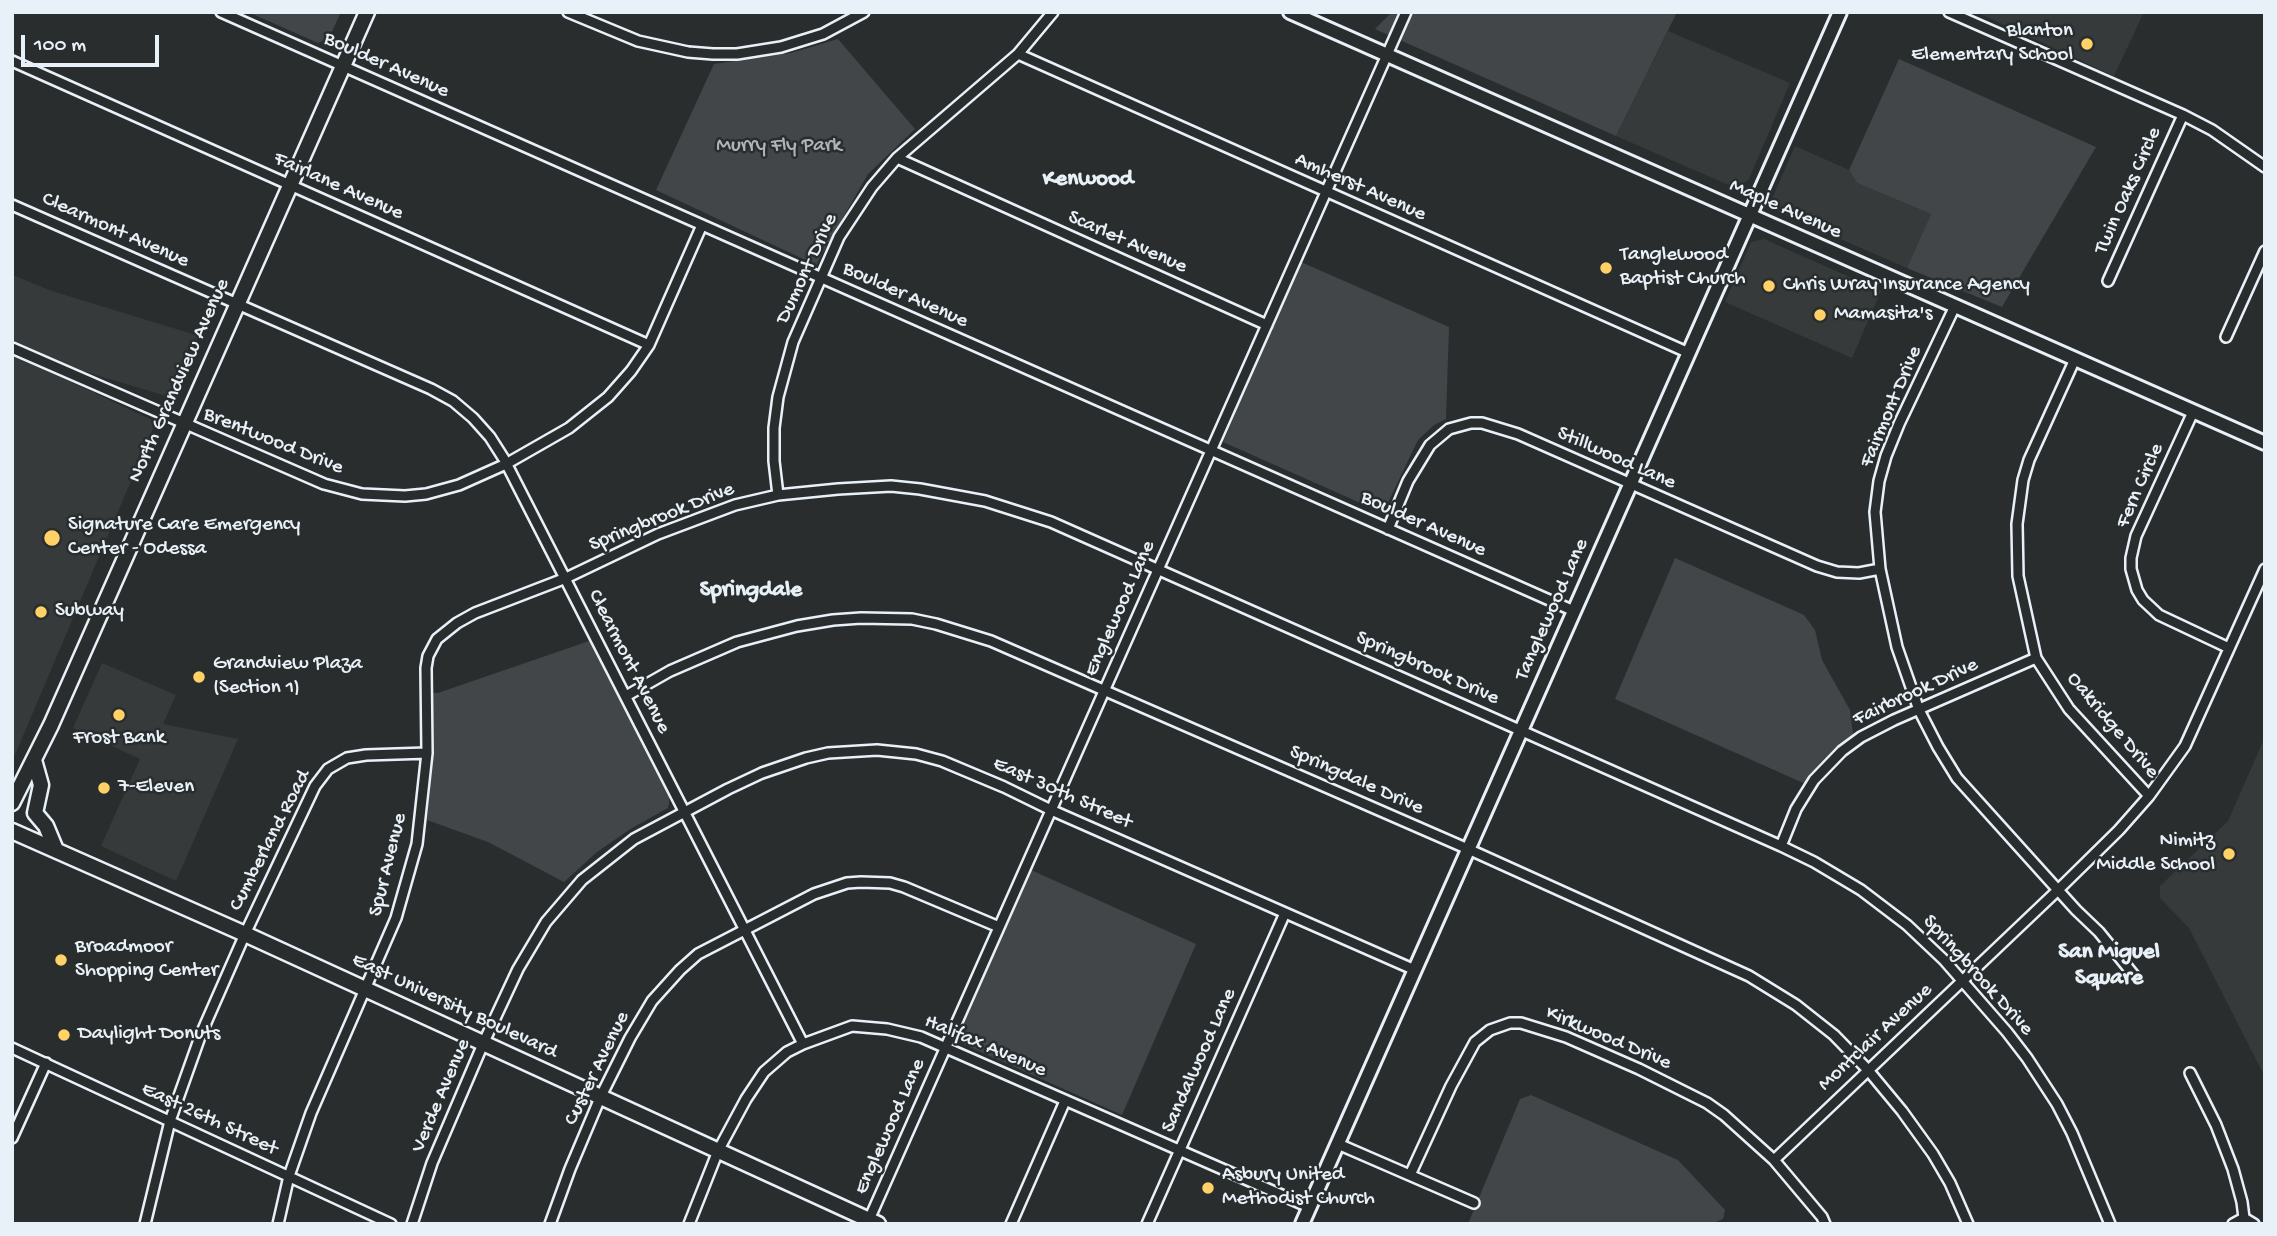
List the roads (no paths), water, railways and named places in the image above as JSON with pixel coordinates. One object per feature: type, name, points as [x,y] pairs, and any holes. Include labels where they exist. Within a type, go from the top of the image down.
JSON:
[{"type":"main road","name":"North Grandview Avenue","points":[[12,803],[34,760],[367,12]]},
{"type":"main road","name":"Maple Avenue","points":[[1290,12],[2265,443]]},
{"type":"main road","name":"Tanglewood Lane","points":[[1302,1224],[1840,12]]},
{"type":"main road","points":[[34,760],[41,785],[35,813],[46,826],[56,850]]},
{"type":"main road","name":"East University Boulevard","points":[[12,831],[244,934],[871,1222]]},
{"type":"street","name":"Boulder Avenue","points":[[221,12],[1574,611]]},
{"type":"street","points":[[568,12],[638,41],[688,52],[713,54],[737,54],[781,47],[823,34],[864,12]]},
{"type":"street","name":"Dumont Drive","points":[[778,495],[774,428],[778,397],[793,342],[839,237],[872,187],[897,159],[1018,54],[1053,12]]},
{"type":"street","name":"Englewood Lane","points":[[871,1222],[945,1048],[1406,12]]},
{"type":"street","points":[[1949,12],[2183,115],[2212,130],[2265,167]]},
{"type":"street","name":"Amherst Avenue","points":[[1018,54],[1689,353]]},
{"type":"street","name":"Fairlane Avenue","points":[[12,61],[649,345]]},
{"type":"street","name":"Twin Oaks Circle","points":[[2108,281],[2183,115]]},
{"type":"street","name":"Scarlet Avenue","points":[[897,159],[1267,325]]},
{"type":"street","name":"Clearmont Avenue","points":[[12,205],[431,389],[453,401],[473,418],[490,437],[506,464],[803,1044]]},
{"type":"street","name":"Brentwood Drive","points":[[12,348],[324,484],[362,494],[426,494],[459,485],[506,464],[588,414],[621,383],[649,345],[702,225]]},
{"type":"street","points":[[2226,337],[2265,251]]},
{"type":"street","name":"Fairmont Drive","points":[[1955,306],[1899,424],[1883,468],[1875,512],[1880,569],[1896,647],[1919,710],[1938,747],[1957,778],[2059,889]]},
{"type":"street","name":"Oakridge Drive","points":[[2075,359],[2029,460],[2020,499],[2018,576],[2036,657],[2069,709],[2149,796]]},
{"type":"street","name":"Fern Circle","points":[[2193,412],[2136,536],[2131,569],[2137,590],[2158,615],[2230,648]]},
{"type":"street","name":"Stillwood Lane","points":[[1388,529],[1408,481],[1430,445],[1449,429],[1471,423],[1493,425],[1518,434],[1817,566],[1837,572],[1859,573],[1880,569]]},
{"type":"street","name":"Springbrook Drive","points":[[566,578],[700,517],[778,495],[891,486],[947,493],[1011,508],[1051,522],[1781,846],[1861,890],[1907,925],[1944,960],[2007,1032],[2043,1081],[2072,1133],[2110,1224]]},
{"type":"street","name":"Montclair Avenue","points":[[1774,1160],[2059,889],[2149,796],[2186,746],[2265,569]]},
{"type":"street","name":"Spur Avenue","points":[[278,1224],[289,1176],[323,1081],[396,918],[417,844],[427,753],[428,656],[437,639],[457,623],[475,613],[566,578]]},
{"type":"street","name":"Springdale Drive","points":[[626,696],[704,656],[764,633],[833,620],[912,619],[965,632],[1036,659],[1749,976],[1834,1035],[1868,1070],[1933,1154],[1950,1183],[1968,1224]]},
{"type":"street","name":"Fairbrook Drive","points":[[1781,846],[1806,793],[1842,751],[1875,729],[2036,657]]},
{"type":"street","name":"East 30th Street","points":[[685,812],[739,784],[790,763],[828,753],[897,751],[942,761],[1004,787],[1415,970]]},
{"type":"street","name":"Cumberland Road","points":[[145,1224],[170,1121],[201,1034],[244,934],[307,801],[328,769],[340,761],[356,756],[427,753]]},
{"type":"street","name":"Verde Avenue","points":[[412,1224],[432,1163],[483,1044],[518,969],[546,922],[582,880],[625,845],[685,812]]},
{"type":"street","name":"Custer Avenue","points":[[550,1224],[600,1098],[630,1038],[659,993],[698,954],[814,894],[861,882],[890,883],[904,887],[999,927]]},
{"type":"street","points":[[2059,889],[2137,979]]},
{"type":"street","name":"Sandalwood Lane","points":[[1147,1224],[1285,913]]},
{"type":"street","name":"Kirkwood Drive","points":[[1410,1175],[1451,1086],[1475,1042],[1490,1030],[1510,1023],[1521,1023],[1566,1037],[1684,1090],[1724,1115],[1774,1160],[1825,1224]]},
{"type":"street","name":"Halifax Avenue","points":[[689,1224],[718,1151],[764,1072],[781,1057],[803,1044],[852,1027],[898,1031],[921,1037],[1309,1208]]},
{"type":"street","name":"East 26th Street","points":[[12,1048],[391,1224]]},
{"type":"street","points":[[12,1138],[46,1063]]},
{"type":"street","points":[[2190,1073],[2230,1160],[2244,1218]]},
{"type":"street","points":[[1011,1224],[1065,1101]]},
{"type":"street","points":[[1338,1144],[1474,1203]]},
{"type":"street","points":[[2233,1224],[2244,1218]]},
{"type":"street","points":[[2244,1218],[2254,1224]]},
{"type":"place","name":"Blanton Elementary School","points":[[2087,44]]},
{"type":"place","name":"Tanglewood Baptist Church","points":[[1606,268]]},
{"type":"place","name":"Chris Wray Insurance Agency","points":[[1769,286]]},
{"type":"place","name":"Mamasita's","points":[[1820,315]]},
{"type":"place","name":"Signature Care Emergency Center - Odessa","points":[[52,538]]},
{"type":"place","name":"Subway","points":[[41,612]]},
{"type":"place","name":"Grandview Plaza (Section 1)","points":[[199,677]]},
{"type":"place","name":"Frost Bank","points":[[119,715]]},
{"type":"place","name":"7-Eleven","points":[[104,788]]},
{"type":"place","name":"Nimitz Middle School","points":[[2229,854]]},
{"type":"place","name":"Broadmoor Shopping Center","points":[[61,960]]},
{"type":"place","name":"Daylight Donuts","points":[[64,1035]]},
{"type":"place","name":"Asbury United Methodist Church","points":[[1208,1188]]},
{"type":"district","name":"Kenwood","points":[[1088,180]]},
{"type":"district","name":"Springdale","points":[[751,591]]},
{"type":"district","name":"San Miguel Square","points":[[2109,966]]},
{"type":"park label","name":"Murry Fly Park","points":[[779,147]]}]
